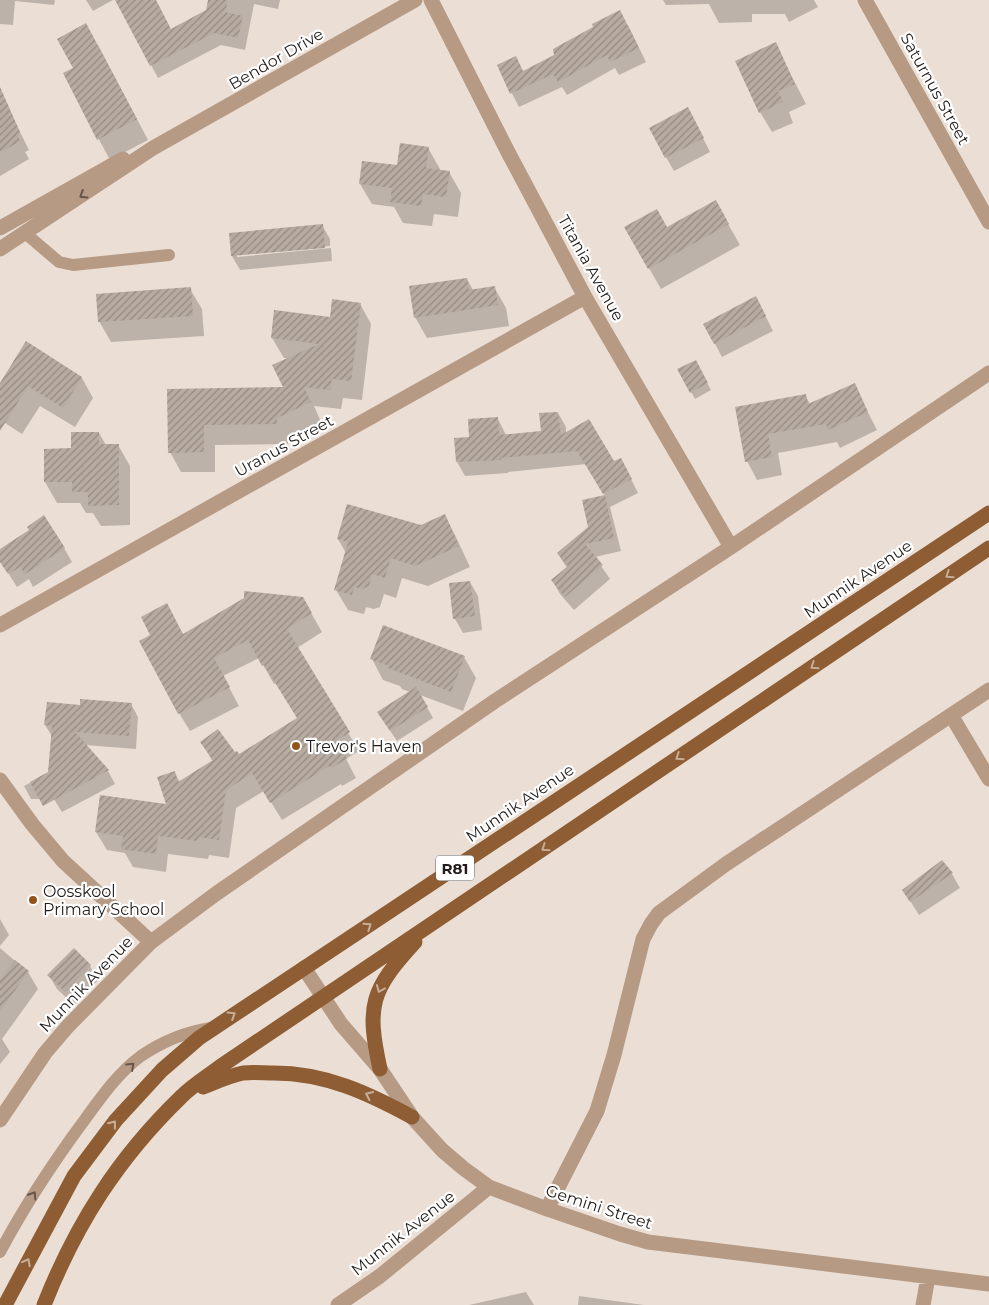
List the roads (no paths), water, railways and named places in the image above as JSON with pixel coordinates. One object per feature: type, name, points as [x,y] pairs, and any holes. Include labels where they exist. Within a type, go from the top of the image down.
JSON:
[{"type":"main road","name":"Munnik Avenue","points":[[5,1305],[74,1176],[116,1120],[162,1070],[211,1028],[989,513]]},
{"type":"main road","name":"R81","points":[[44,1305],[58,1268],[95,1200],[138,1142],[183,1095],[221,1066],[989,548]]},
{"type":"main road","points":[[380,1069],[372,1017],[375,1000],[381,984],[394,966],[432,924]]},
{"type":"main road","points":[[183,1095],[228,1077],[244,1073],[295,1073],[342,1084],[385,1102],[412,1117]]},
{"type":"street","name":"Bendor Drive","points":[[0,249],[153,148],[415,0]]},
{"type":"street","name":"Titania Avenue","points":[[432,0],[508,154],[585,297],[731,547]]},
{"type":"street","name":"Saturnus Street","points":[[865,0],[989,222]]},
{"type":"street","name":"Bendor Drive","points":[[0,228],[122,160],[153,148]]},
{"type":"street","name":"Uranus Street","points":[[0,625],[585,297]]},
{"type":"street","name":"Munnik Avenue","points":[[0,1120],[45,1053],[68,1026],[151,942],[218,893],[495,701],[731,547],[989,373]]},
{"type":"street","points":[[547,1210],[597,1111],[614,1055],[643,939],[659,913],[726,864],[989,690]]},
{"type":"street","points":[[951,715],[989,779]]},
{"type":"street","points":[[0,781],[63,861],[151,942]]},
{"type":"street","name":"Gemini Street","points":[[304,968],[341,1024],[380,1069],[412,1117],[442,1150],[489,1187],[547,1210],[648,1242],[989,1284]]},
{"type":"street","name":"Munnik Avenue","points":[[338,1305],[380,1276],[489,1187]]},
{"type":"street","points":[[923,1305],[928,1277]]},
{"type":"lane","points":[[25,233],[59,262],[73,265],[169,256]]},
{"type":"lane","points":[[0,1252],[53,1163],[114,1081],[140,1057],[159,1045],[189,1032],[211,1028]]},
{"type":"place","name":"Trevor's Haven","points":[[296,746]]},
{"type":"place","name":"Oosskool Primary School","points":[[33,900]]}]
